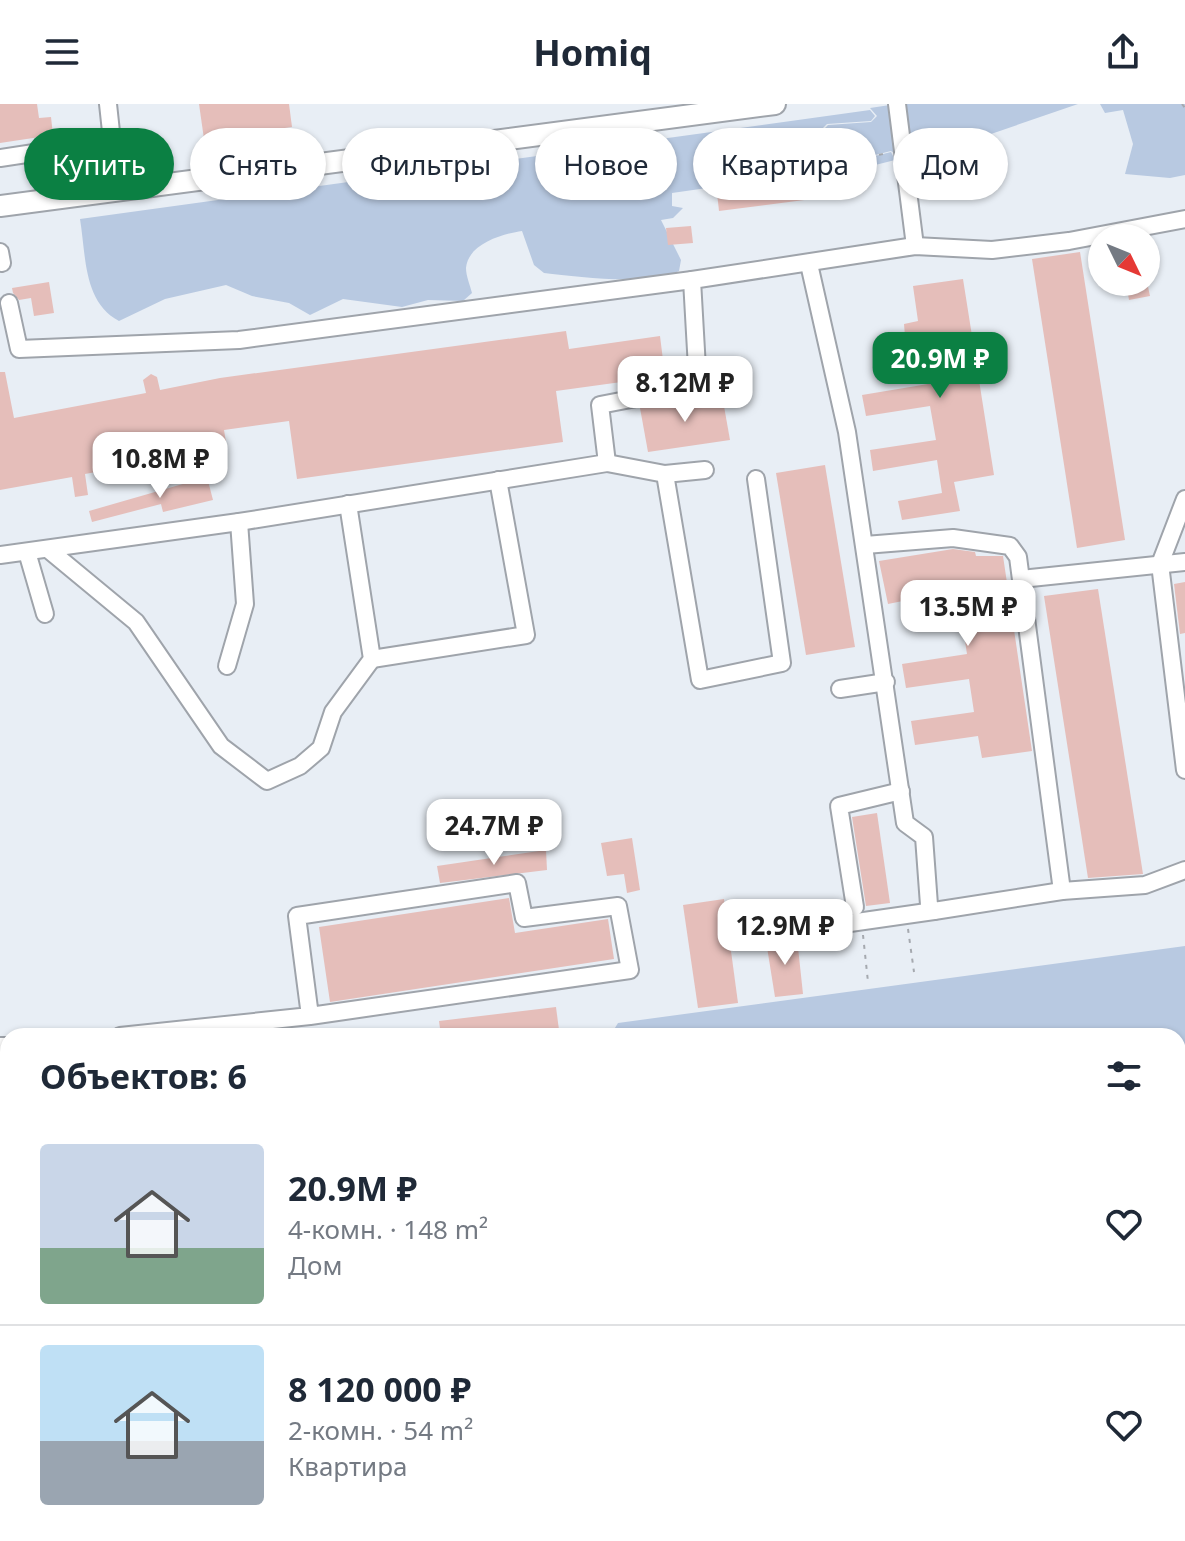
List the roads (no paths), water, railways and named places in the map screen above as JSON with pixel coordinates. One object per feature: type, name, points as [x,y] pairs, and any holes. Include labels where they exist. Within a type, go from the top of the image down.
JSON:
[{"type":"main road","points":[[0,206],[775,104]]},
{"type":"street","points":[[0,158],[112,141],[108,104]]},
{"type":"street","points":[[897,104],[915,246]]},
{"type":"street","points":[[9,303],[19,349],[239,340],[809,264],[915,246],[992,250],[1069,241],[1185,219]]},
{"type":"street","points":[[809,264],[847,432],[905,823],[924,837],[929,905],[934,911]]},
{"type":"street","points":[[607,463],[600,405],[698,386],[692,280]]},
{"type":"street","points":[[0,555],[239,522],[607,463],[665,474],[705,470]]},
{"type":"street","points":[[665,474],[700,680],[782,663],[756,479]]},
{"type":"street","points":[[49,550],[136,622],[221,746],[267,781],[300,766],[321,748],[333,712],[372,659],[526,635],[498,480]]},
{"type":"street","points":[[1185,499],[1160,564],[1185,770]]},
{"type":"street","points":[[348,504],[372,659]]},
{"type":"street","points":[[227,666],[245,604],[239,522]]},
{"type":"street","points":[[865,545],[953,538],[1010,546],[1018,557],[1062,891]]},
{"type":"street","points":[[27,552],[45,614]]},
{"type":"street","points":[[1021,579],[1185,562]]},
{"type":"street","points":[[840,689],[886,682]]},
{"type":"street","points":[[858,914],[839,806],[901,791]]},
{"type":"street","points":[[808,929],[858,914],[907,915],[1062,891],[1145,885],[1185,870]]},
{"type":"street","points":[[196,1028],[310,1016],[630,970],[618,906],[524,918],[517,883],[297,916],[310,1016]]}]
